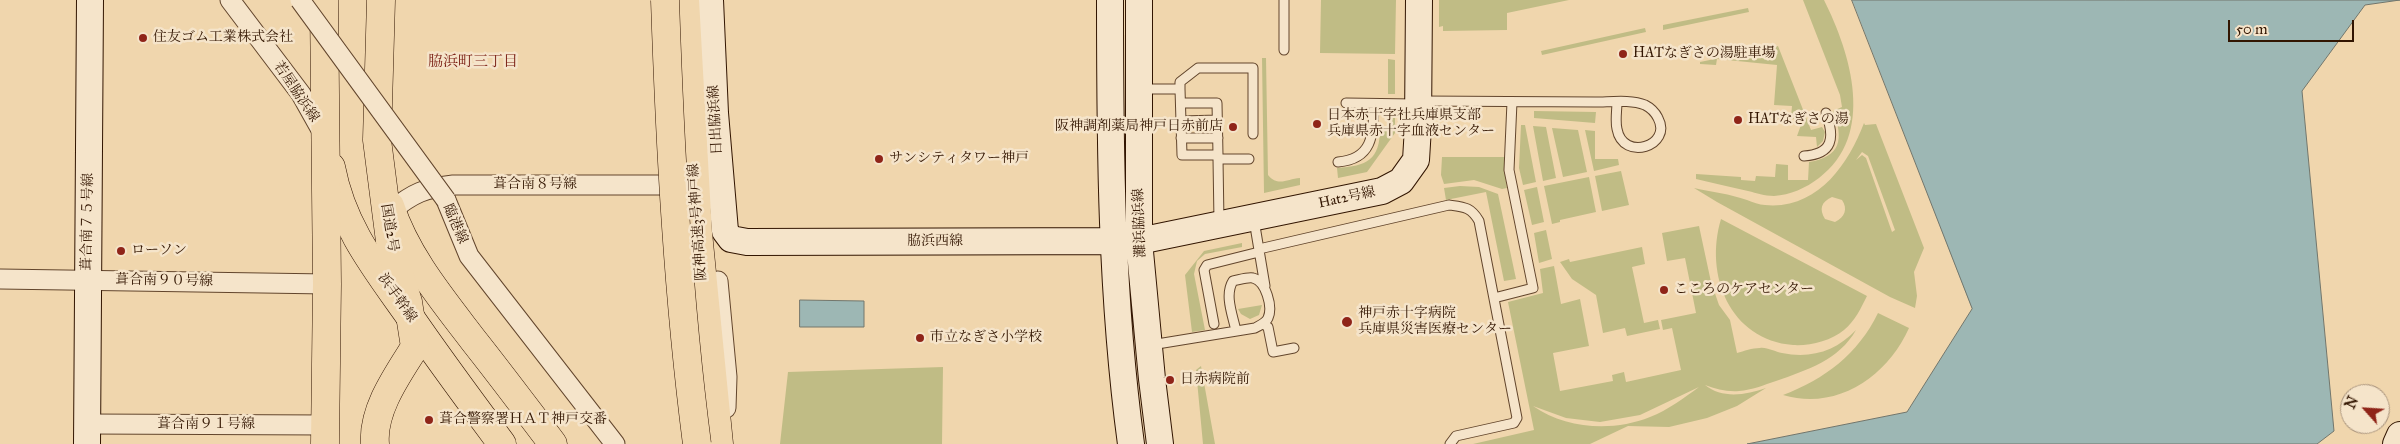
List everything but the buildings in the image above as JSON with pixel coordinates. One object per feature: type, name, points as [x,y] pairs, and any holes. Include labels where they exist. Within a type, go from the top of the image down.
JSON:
[{"type":"main road","points":[[324,0],[327,284],[325,435]]},
{"type":"main road","name":"国道2号","points":[[375,444],[374,437],[382,408],[398,374],[415,347],[412,321],[391,249],[376,140],[381,0]]},
{"type":"main road","name":"阪神高速3号神戸線","points":[[664,0],[669,112],[681,290],[697,444]]},
{"type":"main road","name":"阪神高速3号神戸線","points":[[685,0],[698,233],[719,444]]},
{"type":"main road","name":"浜手幹線","points":[[325,136],[334,186],[342,210],[357,241],[444,367],[502,444]]},
{"type":"main road","points":[[376,140],[392,211],[400,234],[419,266],[454,315],[553,444]]},
{"type":"street","name":"葺合南７５号線","points":[[87,434],[90,0]]},
{"type":"street","name":"若屋脇浜線","points":[[230,0],[301,94],[325,136]]},
{"type":"street","name":"臨港線","points":[[300,0],[446,200],[469,256],[615,444]]},
{"type":"street","points":[[664,0],[671,170],[686,186]]},
{"type":"street","points":[[675,0],[686,186],[687,444]]},
{"type":"street","name":"日出脇浜線","points":[[710,0],[721,188],[725,230],[731,239]]},
{"type":"street","name":"灘浜脇浜線","points":[[1110,0],[1112,242],[1116,318],[1131,444]]},
{"type":"street","name":"灘浜脇浜線","points":[[1139,0],[1139,241],[1160,444]]},
{"type":"street","name":"Hat2号線","points":[[1139,241],[1382,191],[1401,181],[1416,160],[1419,0]]},
{"type":"street","name":"葺合南８号線","points":[[392,211],[411,195],[431,188],[453,185],[686,186]]},
{"type":"street","name":"脇浜西線","points":[[731,239],[747,242],[1139,241]]},
{"type":"street","name":"葺合南９０号線","points":[[0,279],[327,284]]},
{"type":"street","points":[[718,282],[727,377],[728,444]]},
{"type":"street","points":[[398,374],[413,362],[429,359],[444,367]]},
{"type":"street","name":"葺合南９１号線","points":[[87,434],[325,435]]},
{"type":"street","points":[[2396,444],[2400,435]]},
{"type":"lane","points":[[1284,0],[1284,50]]},
{"type":"lane","points":[[1249,159],[1182,155],[1180,82],[1198,68],[1253,68],[1253,134]]},
{"type":"lane","points":[[1139,89],[1180,89]]},
{"type":"lane","points":[[1530,92],[1530,102]]},
{"type":"lane","points":[[1494,298],[1533,288],[1510,170],[1512,102]]},
{"type":"lane","points":[[1346,103],[1618,102],[1646,105],[1655,112],[1660,122],[1661,132],[1657,140],[1650,146],[1639,149],[1627,146],[1620,139],[1616,128],[1618,102]]},
{"type":"lane","points":[[1181,103],[1217,103],[1218,224]]},
{"type":"lane","points":[[1338,162],[1356,158],[1363,154],[1368,146],[1374,126],[1374,104]]},
{"type":"lane","points":[[1804,156],[1824,152],[1829,146],[1831,136],[1826,113]]},
{"type":"lane","points":[[1181,121],[1218,120]]},
{"type":"lane","points":[[1181,138],[1218,138]]},
{"type":"lane","points":[[1214,324],[1204,270],[1207,265],[1449,205],[1466,207],[1473,210],[1479,221],[1517,418],[1514,423],[1456,436],[1450,444]]},
{"type":"lane","points":[[1149,346],[1256,328],[1268,319],[1270,311],[1254,217]]},
{"type":"lane","points":[[1252,278],[1259,267],[1260,253]]},
{"type":"lane","points":[[1236,332],[1229,296],[1233,281],[1252,278],[1260,281],[1265,286]]},
{"type":"lane","points":[[1263,324],[1268,327],[1273,352],[1294,348]]},
{"type":"shaded area","points":[[1321,0],[1396,0],[1395,54],[1320,53]]},
{"type":"shaded area","points":[[1439,0],[1569,0],[1507,13],[1507,30],[1443,31],[1443,26],[1439,27]]},
{"type":"shaded area","points":[[1803,0],[1824,0],[1843,45],[1849,69],[1853,93],[1853,117],[1848,140],[1837,160],[1809,185],[1792,193],[1774,196],[1696,179],[1696,174],[1741,177],[1741,180],[1755,181],[1756,176],[1775,177],[1776,164],[1788,165],[1788,180],[1808,180],[1809,162],[1820,160],[1834,151],[1839,138],[1833,111],[1842,107],[1840,95]]},
{"type":"shaded area","points":[[1748,8],[1749,12],[1663,30],[1663,25]]},
{"type":"shaded area","points":[[1645,28],[1646,32],[1542,55],[1541,51]]},
{"type":"shaded area","points":[[1778,46],[1811,130],[1822,127],[1825,132],[1823,141],[1817,147],[1816,137],[1797,136],[1801,125],[1791,117],[1792,106],[1774,105],[1777,65],[1717,59],[1716,65],[1700,64],[1700,62]]},
{"type":"shaded area","points":[[1262,58],[1266,58],[1268,175],[1275,181],[1300,178],[1300,185],[1264,193]]},
{"type":"shaded area","points":[[1388,59],[1395,60],[1395,94],[1388,94]]},
{"type":"shaded area","points":[[1534,111],[1596,112],[1595,123],[1534,118]]},
{"type":"shaded area","points":[[1387,114],[1395,114],[1395,133],[1367,172],[1338,178],[1337,168],[1364,163],[1374,154],[1378,147],[1380,128],[1388,127]]},
{"type":"shaded area","points":[[1864,123],[1865,125],[1876,124],[1924,248],[1914,272],[1917,296],[1915,308],[1890,297],[1694,188],[1734,196],[1763,205],[1784,205],[1800,200],[1828,182],[1839,169]],"holes":[[[1862,152],[1868,156],[1895,230],[1892,232],[1866,158],[1862,155],[1856,160]],[[1832,197],[1842,200],[1845,207],[1845,212],[1835,222],[1825,219],[1822,212],[1823,204]]]},
{"type":"shaded area","points":[[1521,125],[1525,125],[1536,182],[1523,185],[1519,168]]},
{"type":"shaded area","points":[[1533,126],[1546,127],[1556,178],[1543,181]]},
{"type":"shaded area","points":[[1552,128],[1578,130],[1587,172],[1563,177]]},
{"type":"shaded area","points":[[1585,130],[1595,131],[1595,159],[1618,159],[1619,165],[1594,171]]},
{"type":"shaded area","points":[[1442,157],[1505,157],[1504,169],[1507,188],[1502,189],[1474,180],[1444,184],[1441,175]]},
{"type":"shaded area","points":[[1621,171],[1629,205],[1602,211],[1595,176]]},
{"type":"shaded area","points":[[1589,177],[1596,212],[1560,220],[1560,222],[1552,224],[1544,186]]},
{"type":"shaded area","points":[[1460,186],[1479,187],[1498,194],[1516,279],[1504,281],[1486,192],[1446,200],[1444,188]]},
{"type":"shaded area","points":[[1537,187],[1544,222],[1532,225],[1524,190]]},
{"type":"shaded area","points":[[1721,219],[1867,296],[1851,323],[1833,337],[1806,345],[1793,345],[1771,340],[1753,331],[1738,318],[1727,301],[1720,282],[1716,262],[1717,240]]},
{"type":"shaded area","points":[[1699,226],[1711,282],[1719,305],[1730,320],[1737,353],[1763,348],[1793,355],[1813,354],[1822,352],[1840,343],[1856,330],[1841,349],[1821,363],[1788,377],[1749,390],[1739,391],[1722,390],[1705,385],[1726,394],[1742,394],[1766,388],[1737,406],[1707,418],[1669,427],[1628,426],[1590,444],[1473,444],[1534,430],[1508,302],[1543,293],[1540,269],[1554,266],[1561,304],[1580,299],[1589,346],[1553,353],[1560,391],[1613,381],[1612,375],[1624,372],[1626,382],[1681,370],[1672,328],[1663,330],[1661,320],[1696,313],[1685,258],[1667,261],[1662,233]],"holes":[[[1699,387],[1676,404],[1657,414],[1636,422],[1621,425],[1590,426],[1575,424],[1560,420],[1533,406],[1566,418],[1600,422],[1640,415]]]},
{"type":"shaded area","points":[[1546,230],[1552,259],[1539,263],[1534,233]]},
{"type":"shaded area","points":[[1242,243],[1242,247],[1205,254],[1197,261],[1194,274],[1205,330],[1192,332],[1185,275],[1204,251]]},
{"type":"shaded area","points":[[1642,247],[1645,264],[1632,267],[1644,323],[1658,320],[1660,329],[1627,336],[1625,328],[1603,333],[1596,295],[1572,279],[1560,262],[1569,259],[1570,262]]},
{"type":"shaded area","points":[[1262,305],[1259,315],[1250,319],[1241,314],[1238,309]]},
{"type":"shaded area","points":[[1878,313],[1909,328],[1888,361],[1874,375],[1858,386],[1841,394],[1803,399],[1783,395],[1813,381],[1839,363],[1861,341]]},
{"type":"shaded area","points":[[1201,366],[1215,444],[1203,444],[1196,370]]},
{"type":"shaded area","points":[[943,367],[942,444],[780,444],[788,372]]},
{"type":"water","points":[[1852,0],[2400,0],[2365,5],[2302,91],[2334,431],[2317,444],[1747,444],[1907,412],[1972,309]]},
{"type":"water","points":[[800,300],[864,301],[864,327],[800,327]]},
{"type":"place","name":"住友ゴム工業株式会社","points":[[143,38]]},
{"type":"place","name":"HATなぎさの湯駐車場","points":[[1623,54]]},
{"type":"place","name":"HATなぎさの湯","points":[[1738,120]]},
{"type":"place","name":"日本赤十字社兵庫県支部 兵庫県赤十字血液センター","points":[[1317,124]]},
{"type":"place","name":"阪神調剤薬局神戸日赤前店","points":[[1233,127]]},
{"type":"place","name":"サンシティタワー神戸","points":[[879,159]]},
{"type":"place","name":"ローソン","points":[[121,251]]},
{"type":"place","name":"こころのケアセンター","points":[[1664,290]]},
{"type":"place","name":"神戸赤十字病院 兵庫県災害医療センター","points":[[1347,322]]},
{"type":"place","name":"市立なぎさ小学校","points":[[920,338]]},
{"type":"place","name":"日赤病院前","points":[[1170,380]]},
{"type":"place","name":"葺合警察署ＨＡＴ神戸交番","points":[[429,420]]},
{"type":"district","name":"脇浜町三丁目","points":[[473,62]]}]
